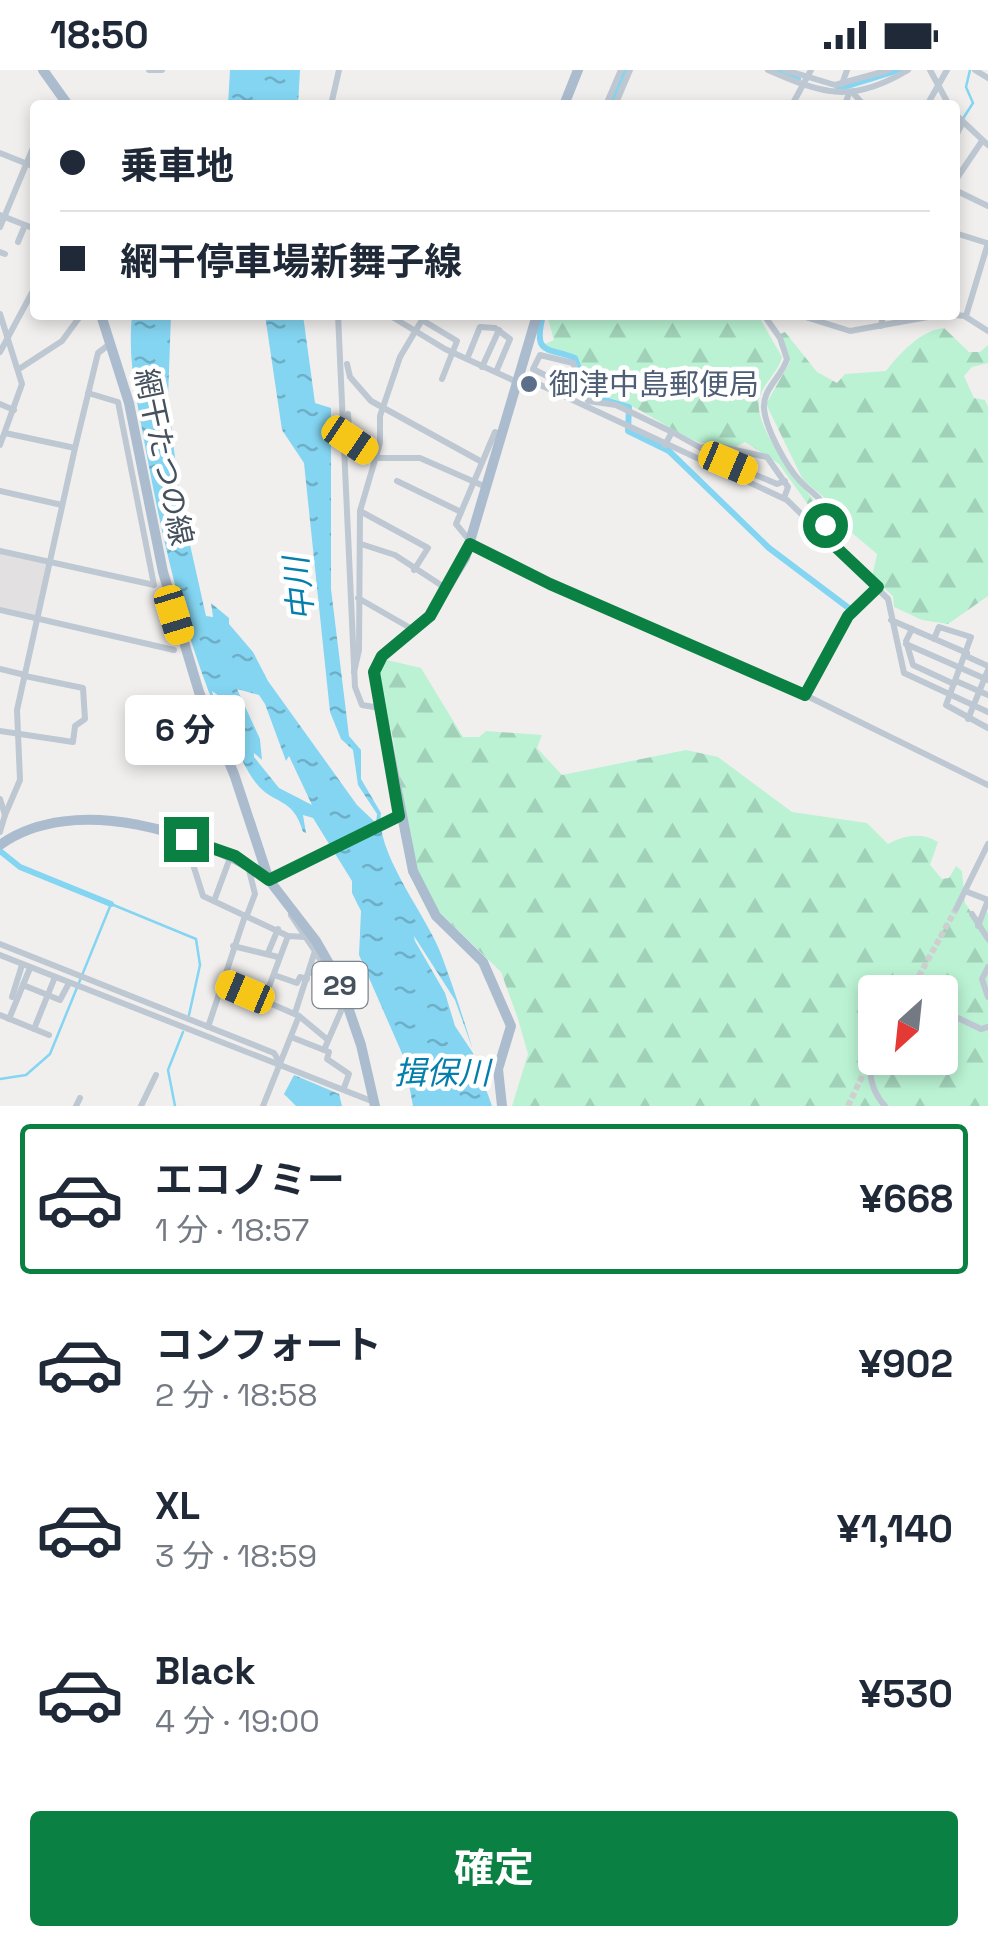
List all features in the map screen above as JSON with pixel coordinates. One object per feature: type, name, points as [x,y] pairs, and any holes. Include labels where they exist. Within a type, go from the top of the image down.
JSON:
[{"type":"main road","points":[[43,70],[64,100]]},
{"type":"main road","points":[[566,100],[578,70]]},
{"type":"main road","name":"網干たつの線","points":[[103,320],[112,342],[174,615],[271,879],[327,958],[351,1014],[375,1104]]},
{"type":"main road","points":[[502,1106],[498,1069],[511,1026],[483,962],[436,916],[424,897],[397,817],[373,681],[375,667],[430,616],[471,542],[498,433],[536,320]]},
{"type":"main road","points":[[0,845],[35,827],[88,818],[211,846],[271,879],[397,817]]},
{"type":"street","points":[[149,70],[162,70]]},
{"type":"street","points":[[332,100],[339,70]]},
{"type":"street","points":[[608,100],[622,70]]},
{"type":"street","points":[[617,100],[630,70]]},
{"type":"street","points":[[768,70],[842,84],[855,96]]},
{"type":"street","points":[[785,70],[824,93],[855,96],[908,70]]},
{"type":"street","points":[[842,84],[847,70]]},
{"type":"street","points":[[855,96],[867,70]]},
{"type":"street","points":[[855,96],[889,70]]},
{"type":"street","points":[[930,70],[946,100]]},
{"type":"street","points":[[929,100],[946,70]]},
{"type":"street","points":[[975,70],[988,78]]},
{"type":"street","points":[[960,121],[986,142],[960,174]]},
{"type":"street","points":[[960,128],[962,124]]},
{"type":"street","points":[[0,153],[30,164]]},
{"type":"street","points":[[0,227],[2,216],[30,170]]},
{"type":"street","points":[[960,192],[988,206]]},
{"type":"street","points":[[2,216],[30,227]]},
{"type":"street","points":[[18,242],[25,225]]},
{"type":"street","points":[[960,235],[988,243],[966,317]]},
{"type":"street","points":[[0,352],[30,296]]},
{"type":"street","points":[[0,314],[20,372],[20,392],[0,445]]},
{"type":"street","points":[[960,316],[988,330]]},
{"type":"street","points":[[20,372],[62,342],[77,320]]},
{"type":"street","points":[[339,320],[353,672],[362,705],[380,708]]},
{"type":"street","points":[[405,320],[452,353],[556,393],[784,498],[888,599],[904,673],[988,712]]},
{"type":"street","points":[[353,672],[359,650],[360,511],[376,457],[384,406],[400,358],[422,320],[457,342],[442,379]]},
{"type":"street","points":[[767,320],[780,338],[786,359],[766,395],[764,409],[794,472],[825,504],[827,518],[820,532]]},
{"type":"street","points":[[815,320],[844,330],[913,320]]},
{"type":"street","points":[[881,326],[882,320]]},
{"type":"street","points":[[467,360],[480,327],[499,330],[510,339],[496,372]]},
{"type":"street","points":[[482,366],[499,330]]},
{"type":"street","points":[[0,832],[20,780],[16,733],[25,676],[75,448],[98,353],[112,342]]},
{"type":"street","points":[[342,353],[350,377],[371,401],[482,462]]},
{"type":"street","points":[[582,391],[533,369],[540,355],[573,363],[582,391],[592,403],[616,404],[728,463],[778,484],[784,481]]},
{"type":"street","points":[[556,393],[561,383]]},
{"type":"street","points":[[0,551],[154,585],[118,402],[88,393]]},
{"type":"street","points":[[344,394],[349,438],[376,457],[417,457],[486,487]]},
{"type":"street","points":[[0,404],[14,410]]},
{"type":"street","points":[[501,420],[456,526],[471,542],[550,584],[805,695],[988,785]]},
{"type":"street","points":[[665,444],[672,432]]},
{"type":"street","points":[[5,433],[75,448]]},
{"type":"street","points":[[700,448],[713,445],[762,455],[784,481],[788,489],[784,498]]},
{"type":"street","points":[[724,472],[728,463]]},
{"type":"street","points":[[397,481],[461,512]]},
{"type":"street","points":[[0,492],[62,505]]},
{"type":"street","points":[[360,511],[428,548],[414,570]]},
{"type":"street","points":[[349,520],[360,540],[395,555],[446,589]]},
{"type":"street","points":[[805,695],[848,616],[878,587]]},
{"type":"street","points":[[358,598],[413,630]]},
{"type":"street","points":[[0,610],[174,650]]},
{"type":"street","points":[[892,620],[988,668],[968,719]]},
{"type":"street","points":[[934,638],[939,627],[945,626],[970,637],[950,695],[949,710],[988,728]]},
{"type":"street","points":[[912,629],[906,644],[913,665],[988,695]]},
{"type":"street","points":[[906,644],[986,680]]},
{"type":"street","points":[[0,669],[83,688],[85,718],[75,726],[73,742],[36,740],[0,731]]},
{"type":"street","points":[[0,799],[6,815]]},
{"type":"street","points":[[186,839],[198,892],[288,936],[305,937]]},
{"type":"street","points":[[956,908],[988,844]]},
{"type":"street","points":[[206,1029],[226,984],[233,946],[254,894],[250,871],[211,846]]},
{"type":"street","points":[[214,902],[230,858]]},
{"type":"street","points":[[965,891],[988,900],[978,926]]},
{"type":"street","points":[[285,902],[351,1014]]},
{"type":"street","points":[[972,914],[988,940]]},
{"type":"street","points":[[268,953],[278,929]]},
{"type":"street","points":[[264,1000],[288,936]]},
{"type":"street","points":[[0,944],[274,1053],[280,1063],[375,1104]]},
{"type":"street","points":[[233,946],[278,956]]},
{"type":"street","points":[[263,1106],[291,1037],[315,951]]},
{"type":"street","points":[[0,955],[182,1026],[206,1029]]},
{"type":"street","points":[[9,1018],[23,985],[26,966]]},
{"type":"street","points":[[12,997],[26,966]]},
{"type":"street","points":[[988,968],[982,979],[988,997]]},
{"type":"street","points":[[274,975],[297,983],[300,977],[308,975],[332,982]]},
{"type":"street","points":[[34,1029],[55,978]]},
{"type":"street","points":[[23,985],[60,1000],[69,983]]},
{"type":"street","points":[[226,984],[297,1014],[328,1040]]},
{"type":"street","points":[[324,1050],[341,1011],[340,998]]},
{"type":"street","points":[[0,1015],[48,1035]]},
{"type":"street","points":[[182,1026],[186,1018]]},
{"type":"street","points":[[958,1020],[963,1018],[981,1029],[988,1027]]},
{"type":"street","points":[[291,1037],[329,1052],[328,1059],[349,1074],[344,1088]]},
{"type":"street","points":[[141,1106],[156,1075]]},
{"type":"street","points":[[871,1075],[886,1106]]},
{"type":"shaded area","points":[[0,553],[47,564],[36,616],[0,608]]},
{"type":"green space","points":[[548,320],[761,320],[782,357],[761,394],[759,412],[780,456],[818,505],[814,513],[779,464],[745,442],[734,448],[701,442],[619,400],[595,396],[576,358],[548,351],[543,345],[554,340]]},
{"type":"green space","points":[[944,328],[969,352],[980,352],[988,345],[988,363],[972,367],[964,376],[974,398],[985,400],[988,407],[988,596],[948,624],[922,620],[894,607],[893,596],[872,577],[877,554],[851,532],[843,513],[803,480],[766,404],[790,362],[780,334],[785,332],[817,372],[837,383],[845,374],[886,371],[919,338]]},
{"type":"green space","points":[[387,660],[421,668],[463,737],[479,737],[486,731],[542,735],[537,748],[562,775],[686,750],[718,757],[792,812],[867,823],[888,844],[913,836],[938,842],[930,865],[942,879],[949,878],[956,866],[962,871],[965,903],[975,918],[988,912],[988,1106],[512,1106],[528,1054],[518,1019],[501,972],[431,904],[417,874],[392,734],[377,680],[380,665]]},
{"type":"water","points":[[230,70],[300,70],[298,100],[228,100]]},
{"type":"water","name":"揖保川","points":[[132,320],[171,320],[168,399],[180,500],[206,616],[213,617],[211,603],[229,618],[229,624],[253,652],[268,681],[357,805],[376,823],[377,814],[358,785],[353,750],[341,739],[330,712],[304,463],[282,430],[266,320],[304,320],[315,403],[331,408],[331,589],[349,736],[361,750],[361,779],[381,813],[386,847],[441,954],[473,1050],[455,1000],[414,936],[415,941],[445,993],[455,1026],[473,1053],[492,1106],[413,1106],[404,1058],[359,955],[361,911],[352,893],[352,881],[313,818],[303,815],[306,833],[303,832],[294,812],[256,783],[239,753],[219,696],[212,691],[219,717],[195,652],[167,553],[132,367]],"holes":[[[237,689],[259,695],[286,761],[289,756],[312,805],[279,788],[254,757],[254,753],[262,760],[260,739]]]},
{"type":"water","points":[[294,1075],[339,1094],[342,1106],[296,1106],[284,1094]]},
{"type":"waterway","points":[[612,100],[626,70]]},
{"type":"waterway","points":[[777,70],[798,79]]},
{"type":"waterway","points":[[838,89],[899,70]]},
{"type":"waterway","points":[[962,120],[973,103],[966,87],[970,70]]},
{"type":"waterway","points":[[542,320],[541,343],[549,350],[575,358],[589,395],[629,407],[628,431],[669,451],[769,548],[850,609],[846,616]]},
{"type":"waterway","points":[[0,851],[20,867],[111,904]]},
{"type":"waterway","points":[[0,1079],[26,1075],[50,1054],[111,904],[196,939],[200,965],[189,1015]]},
{"type":"waterway","points":[[175,1106],[168,1070],[183,1032]]},
{"type":"tunnel","points":[[919,975],[956,909]]},
{"type":"tunnel","points":[[848,1106],[863,1075]]},
{"type":"place","name":"御津中島郵便局","points":[[529,384]]},
{"type":"route","points":[[186,839],[235,856],[269,880],[399,816],[388,737],[373,681],[375,667],[382,656],[430,616],[470,544],[550,584],[805,695],[848,616],[878,587],[820,532],[825,525]]},
{"type":"water label","name":"中川","points":[[299,589]]}]
